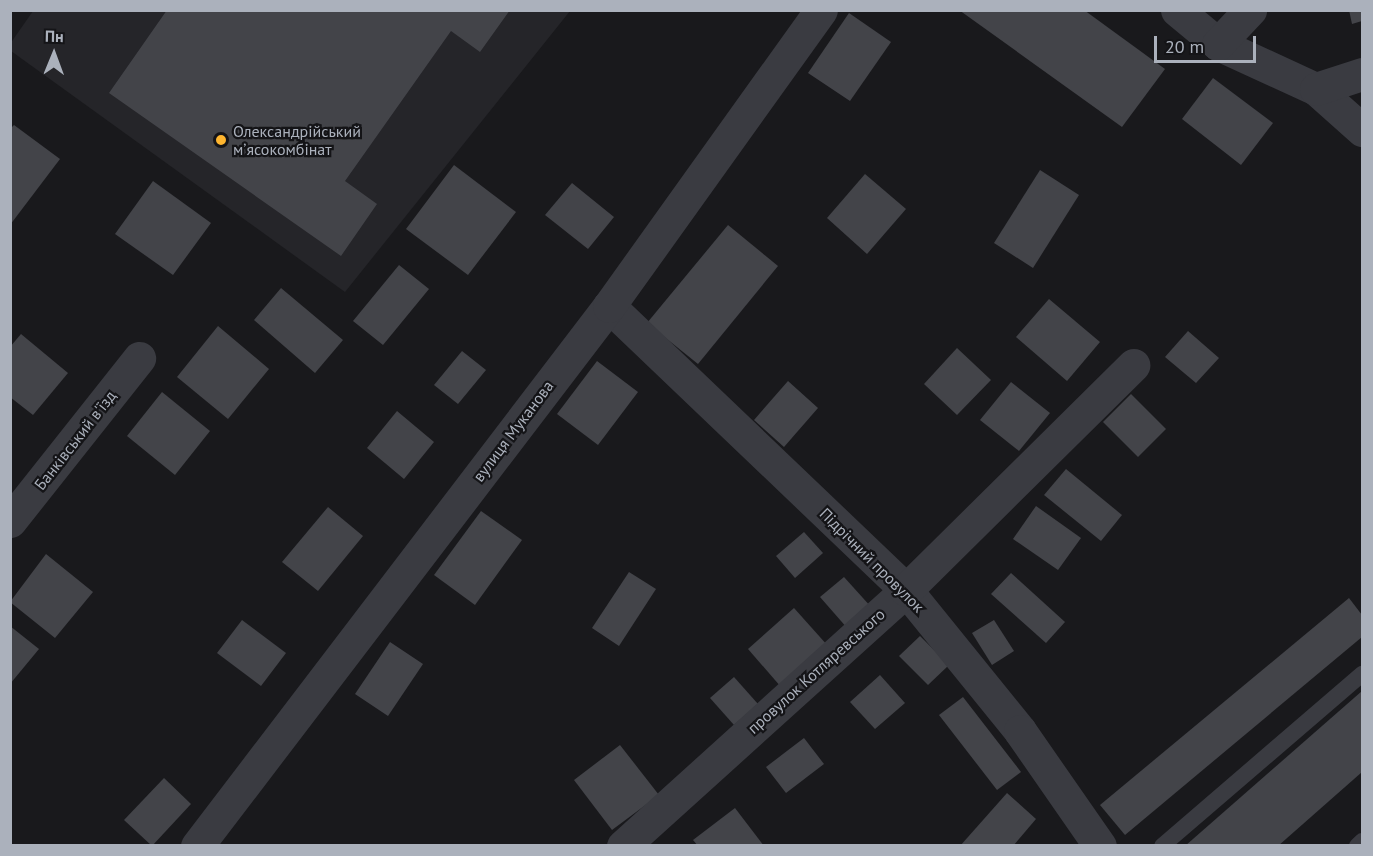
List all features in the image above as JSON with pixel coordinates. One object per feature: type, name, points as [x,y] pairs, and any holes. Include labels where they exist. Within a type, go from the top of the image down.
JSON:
[{"type":"street","name":"вулиця Муканова","points":[[197,846],[609,306],[821,10]]},
{"type":"street","points":[[1177,10],[1218,44],[1316,89],[1362,130]]},
{"type":"street","points":[[1218,44],[1250,10]]},
{"type":"street","points":[[1316,89],[1362,74]]},
{"type":"street","name":"Підрічний провулок","points":[[609,306],[906,590],[1020,731],[1100,846]]},
{"type":"street","name":"Банківський в'їзд","points":[[10,521],[139,358]]},
{"type":"street","name":"провулок Котляревського","points":[[623,846],[906,590],[1133,365]]},
{"type":"lane","points":[[1162,846],[1362,674]]},
{"type":"lane","points":[[1357,846],[1362,841]]},
{"type":"shaded area","points":[[33,11],[570,11],[345,292],[11,51],[10,44]]},
{"type":"building","points":[[167,10],[510,10],[480,52],[451,31],[345,181],[377,204],[341,256],[109,93]]},
{"type":"building","points":[[959,10],[1084,10],[1165,69],[1122,127]]},
{"type":"building","points":[[1349,10],[1362,10],[1362,21],[1352,24]]},
{"type":"building","points":[[849,13],[891,42],[850,101],[808,73]]},
{"type":"building","points":[[1213,78],[1273,123],[1241,165],[1182,119]]},
{"type":"building","points":[[14,125],[60,159],[10,225],[10,129]]},
{"type":"building","points":[[454,165],[516,212],[468,275],[406,229]]},
{"type":"building","points":[[1040,170],[1079,195],[1033,268],[994,243]]},
{"type":"building","points":[[865,174],[906,209],[867,254],[827,218]]},
{"type":"building","points":[[153,181],[211,223],[173,275],[115,234]]},
{"type":"building","points":[[572,183],[614,217],[588,249],[545,215]]},
{"type":"building","points":[[728,225],[778,266],[698,364],[647,323]]},
{"type":"building","points":[[399,265],[429,289],[383,345],[353,321]]},
{"type":"building","points":[[281,288],[343,340],[315,373],[254,320]]},
{"type":"building","points":[[1049,299],[1100,342],[1067,381],[1016,337]]},
{"type":"building","points":[[218,326],[269,369],[228,419],[177,377]]},
{"type":"building","points":[[1188,331],[1219,358],[1196,383],[1165,357]]},
{"type":"building","points":[[21,334],[68,373],[33,415],[10,397],[10,347]]},
{"type":"building","points":[[957,348],[991,380],[957,415],[924,384]]},
{"type":"building","points":[[462,351],[486,370],[458,404],[434,385]]},
{"type":"building","points":[[597,361],[638,392],[598,445],[557,414]]},
{"type":"building","points":[[788,381],[818,408],[784,447],[754,420]]},
{"type":"building","points":[[1011,382],[1050,413],[1019,451],[980,420]]},
{"type":"building","points":[[162,392],[210,431],[175,475],[127,436]]},
{"type":"building","points":[[1131,394],[1166,429],[1138,457],[1103,422]]},
{"type":"building","points":[[397,411],[434,442],[404,479],[367,448]]},
{"type":"building","points":[[1066,469],[1122,515],[1101,541],[1044,495]]},
{"type":"building","points":[[1036,506],[1081,538],[1058,570],[1013,539]]},
{"type":"building","points":[[328,507],[363,536],[318,591],[282,562]]},
{"type":"building","points":[[481,511],[522,540],[475,605],[434,575]]},
{"type":"building","points":[[804,532],[823,553],[795,578],[776,556]]},
{"type":"building","points":[[46,554],[93,592],[55,638],[10,602]]},
{"type":"building","points":[[629,572],[656,589],[619,646],[592,628]]},
{"type":"building","points":[[1011,573],[1065,622],[1046,643],[991,594]]},
{"type":"building","points":[[844,577],[872,608],[848,629],[820,597]]},
{"type":"building","points":[[1349,598],[1362,615],[1362,637],[1125,835],[1100,805]]},
{"type":"building","points":[[794,608],[828,646],[781,687],[748,649]]},
{"type":"building","points":[[242,620],[286,653],[261,686],[217,653]]},
{"type":"building","points":[[994,620],[1014,651],[992,665],[972,633]]},
{"type":"building","points":[[10,626],[39,649],[10,684]]},
{"type":"building","points":[[920,636],[949,665],[928,685],[899,656]]},
{"type":"building","points":[[390,642],[423,664],[388,716],[355,694]]},
{"type":"building","points":[[880,675],[905,703],[875,729],[850,702]]},
{"type":"building","points":[[734,677],[758,704],[734,725],[710,698]]},
{"type":"building","points":[[1362,691],[1362,772],[1278,846],[1185,846]]},
{"type":"building","points":[[963,697],[1021,772],[997,790],[939,715]]},
{"type":"building","points":[[804,738],[824,764],[786,793],[766,767]]},
{"type":"building","points":[[620,745],[659,795],[612,830],[574,780]]},
{"type":"building","points":[[164,778],[191,804],[152,846],[124,820]]},
{"type":"building","points":[[1007,793],[1036,819],[1013,846],[960,846]]},
{"type":"building","points":[[735,808],[764,846],[698,846],[693,840]]},
{"type":"place","name":"Олександрійський мʼясокомбінат","points":[[221,140]]}]
